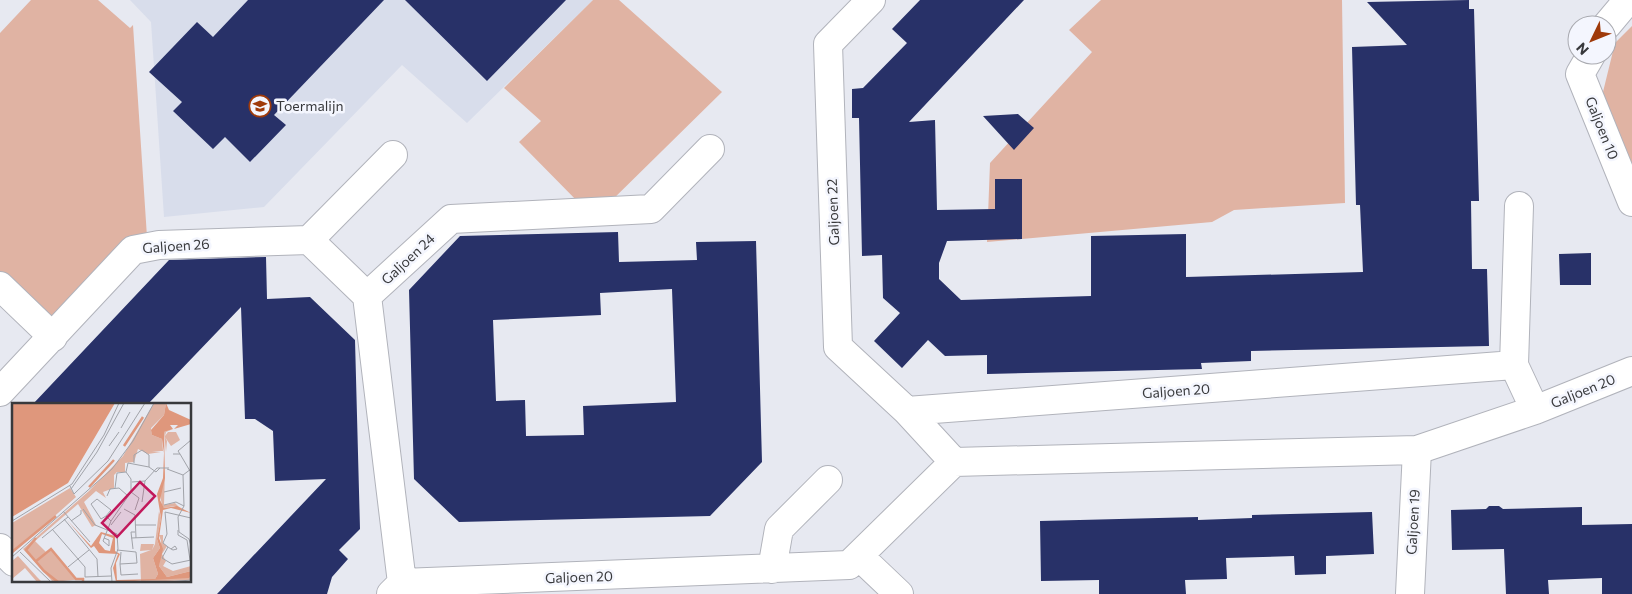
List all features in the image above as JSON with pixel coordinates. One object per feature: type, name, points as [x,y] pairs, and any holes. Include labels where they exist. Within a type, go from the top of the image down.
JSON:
[{"type":"street","name":"Galjoen 22","points":[[871,0],[828,44],[838,347],[907,411]]},
{"type":"street","points":[[1615,15],[1628,0]]},
{"type":"street","name":"Galjoen 10","points":[[1585,65],[1580,74],[1632,202]]},
{"type":"street","name":"Galjoen 24","points":[[367,296],[451,220],[651,209],[710,149]]},
{"type":"street","points":[[392,155],[309,240],[367,296],[397,588]]},
{"type":"street","name":"Galjoen 20","points":[[1519,206],[1514,365],[1535,410]]},
{"type":"street","name":"Galjoen 26","points":[[0,392],[133,250],[159,245],[309,240]]},
{"type":"street","points":[[0,286],[53,337]]},
{"type":"street","name":"Galjoen 20","points":[[907,411],[1514,365]]},
{"type":"street","name":"Galjoen 20","points":[[397,588],[536,586],[849,565],[954,462],[1417,450],[1535,410],[1632,371]]},
{"type":"street","points":[[907,411],[954,462]]},
{"type":"street","name":"Galjoen 19","points":[[1410,594],[1417,450]]},
{"type":"street","points":[[772,569],[779,530],[828,480]]},
{"type":"street","points":[[0,548],[12,560]]},
{"type":"street","points":[[859,556],[899,594]]},
{"type":"shaded area","points":[[31,0],[98,0],[130,28],[133,25],[147,237],[49,322],[0,274],[0,33]]},
{"type":"shaded area","name":"Toermalijn","points":[[130,0],[593,0],[467,123],[402,65],[264,207],[164,217],[151,22]]},
{"type":"shaded area","points":[[593,0],[619,0],[722,92],[603,209],[584,208],[519,142],[541,121],[504,88]]},
{"type":"shaded area","points":[[1101,0],[1342,0],[1345,203],[1234,210],[1212,222],[987,242],[990,163],[1092,52],[1069,30]]},
{"type":"shaded area","points":[[1632,26],[1632,166],[1602,96],[1610,65],[1617,65],[1617,41]]},
{"type":"building","points":[[248,0],[384,0],[274,115],[286,125],[250,162],[225,137],[213,149],[173,111],[182,102],[149,72],[197,22],[213,37]]},
{"type":"building","points":[[405,0],[566,0],[487,81]]},
{"type":"building","points":[[920,0],[1024,0],[909,122],[935,120],[937,210],[995,209],[995,179],[1022,179],[1022,239],[947,241],[939,263],[939,279],[961,300],[1091,296],[1091,236],[1186,234],[1186,277],[1363,272],[1360,205],[1356,205],[1352,47],[1407,45],[1367,2],[1469,0],[1469,9],[1474,9],[1479,201],[1471,201],[1472,269],[1487,269],[1489,346],[1251,351],[1251,361],[1201,363],[1202,369],[987,374],[987,355],[945,356],[928,340],[902,368],[874,341],[900,313],[883,298],[882,255],[862,256],[859,118],[852,118],[852,89],[863,88],[907,43],[892,29]]},
{"type":"building","points":[[1018,114],[1034,128],[1014,150],[983,116]]},
{"type":"building","points":[[618,232],[619,262],[697,260],[696,242],[756,241],[762,462],[710,516],[459,522],[414,479],[409,290],[460,236]],"holes":[[[672,289],[676,402],[583,406],[584,435],[526,436],[525,400],[496,401],[493,320],[601,315],[600,293]]]},
{"type":"building","points":[[1591,253],[1591,285],[1560,285],[1559,254]]},
{"type":"building","points":[[266,257],[267,299],[310,297],[355,340],[360,529],[339,550],[348,559],[332,577],[327,594],[217,594],[326,479],[275,481],[273,431],[255,419],[245,419],[241,307],[149,403],[34,403],[169,260]]},
{"type":"building","points":[[1489,506],[1499,506],[1503,509],[1582,507],[1582,525],[1632,524],[1632,594],[1602,594],[1602,578],[1548,580],[1549,594],[1506,594],[1504,549],[1452,550],[1451,510],[1486,509]]},
{"type":"building","points":[[1372,512],[1374,554],[1326,556],[1326,574],[1295,575],[1294,556],[1226,558],[1227,579],[1185,580],[1186,594],[1099,594],[1099,580],[1041,581],[1040,521],[1198,517],[1198,520],[1252,518],[1252,515]]},
{"type":"place","name":"Toermalijn","points":[[260,106]]}]
